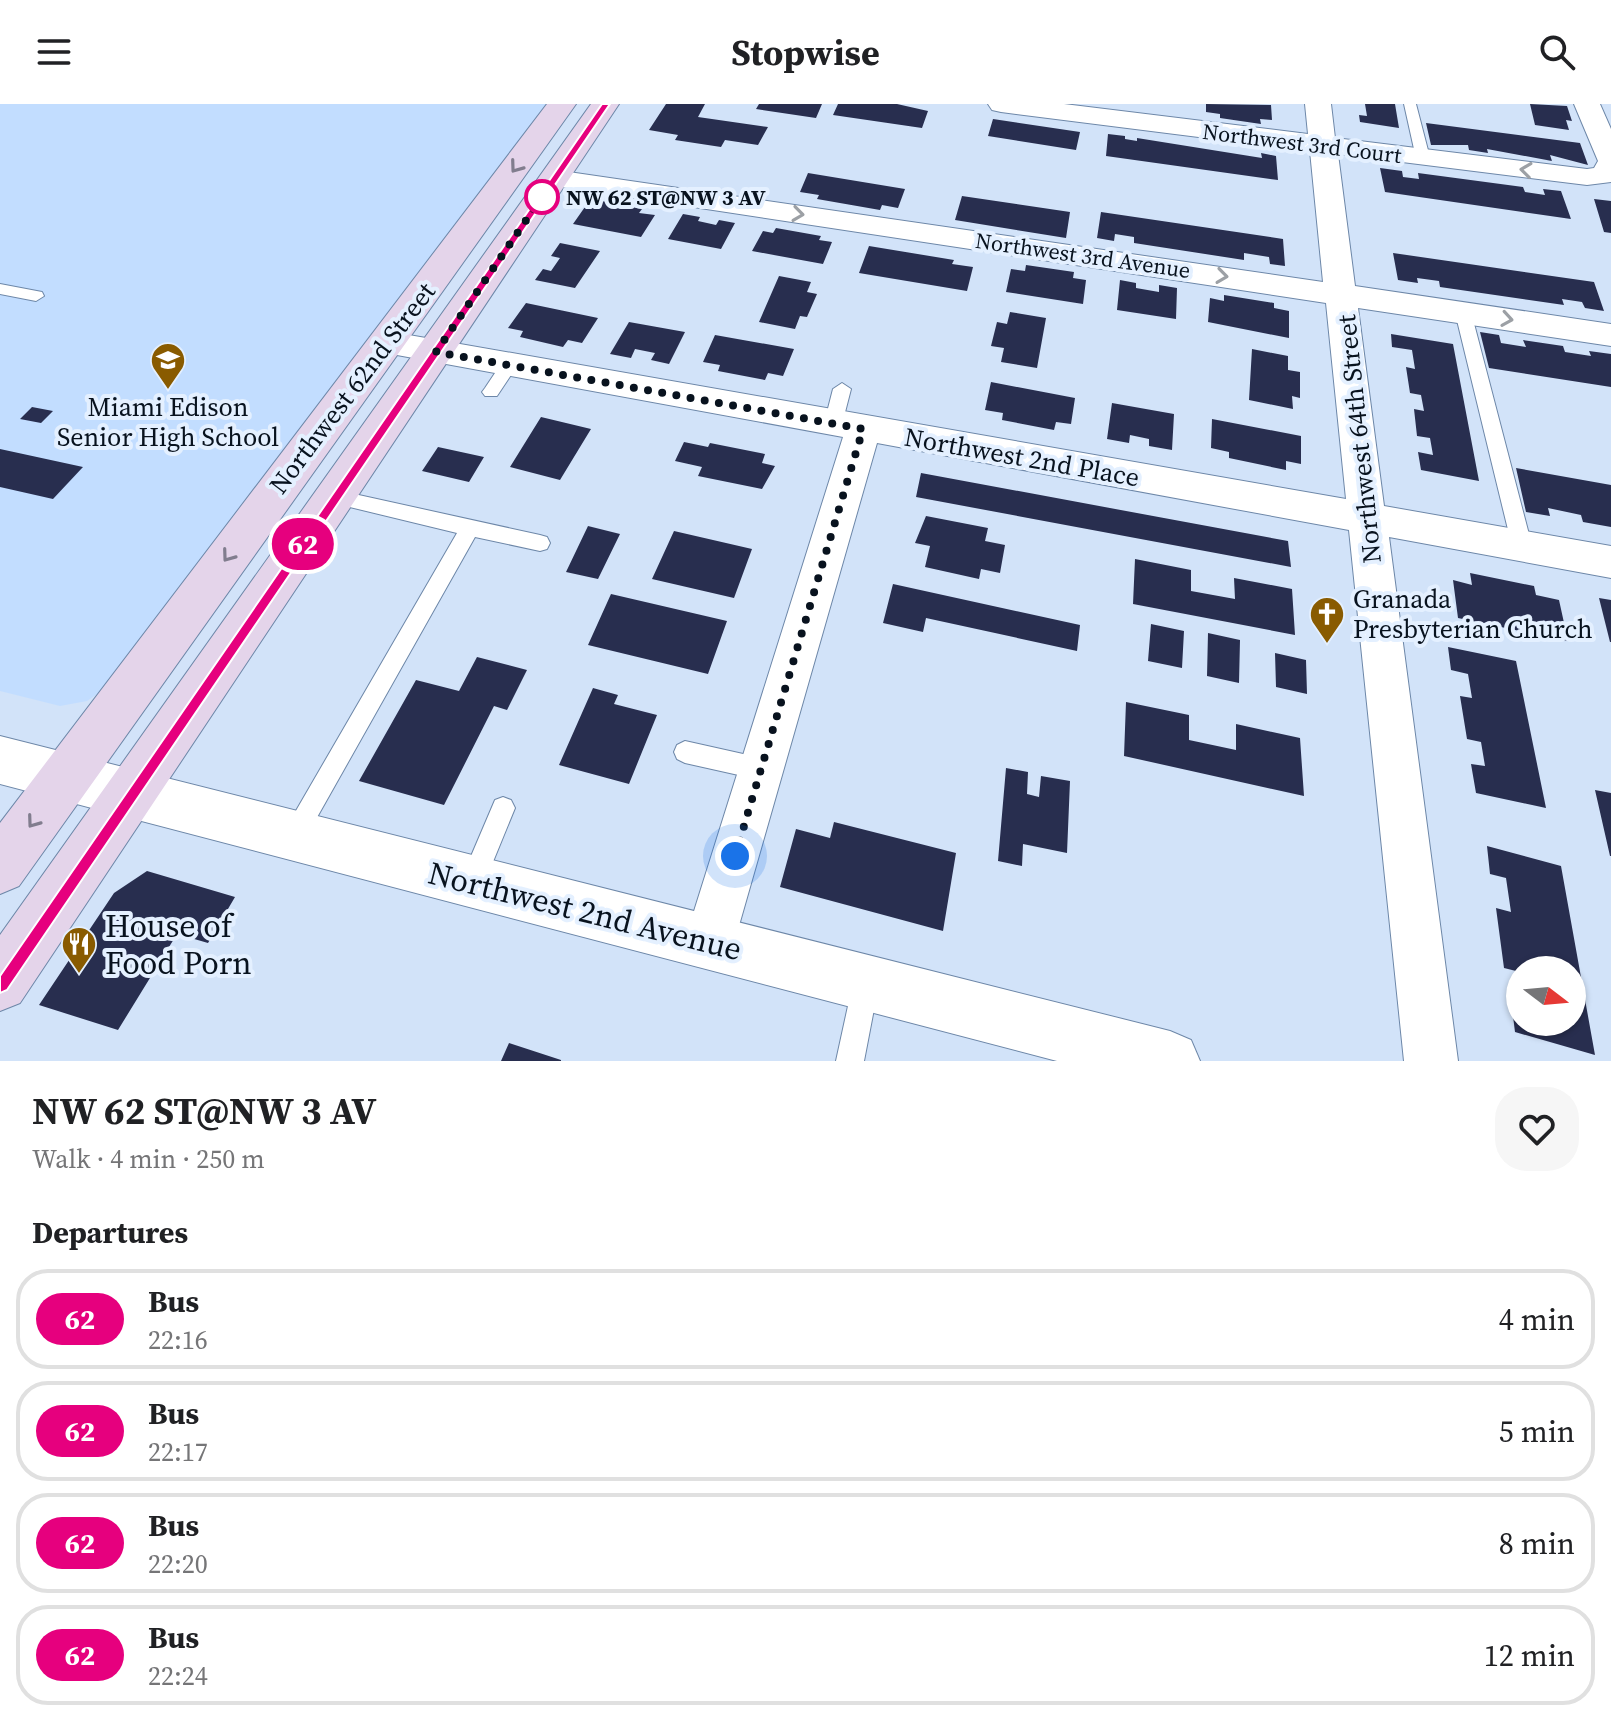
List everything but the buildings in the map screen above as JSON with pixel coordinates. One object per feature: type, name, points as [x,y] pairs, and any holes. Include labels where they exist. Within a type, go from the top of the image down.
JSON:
[{"type":"main road","name":"Northwest 62nd Street","points":[[0,867],[562,104]]},
{"type":"main road","name":"Northwest 62nd Street","points":[[0,983],[605,104]]},
{"type":"street","name":"Northwest 3rd Court","points":[[1001,104],[1587,177],[1609,166]]},
{"type":"street","name":"Northwest 64th Street","points":[[1318,104],[1431,1061]]},
{"type":"street","points":[[1587,104],[1609,166]]},
{"type":"street","name":"Northwest 3rd Avenue","points":[[555,178],[1611,335]]},
{"type":"street","name":"Northwest 2nd Place","points":[[386,342],[436,352],[500,379],[848,427],[1611,562]]},
{"type":"street","points":[[709,943],[761,769],[848,427]]},
{"type":"street","name":"Northwest 2nd Avenue","points":[[0,760],[1170,1061]]},
{"type":"lane","points":[[1410,104],[1423,158]]},
{"type":"lane","points":[[0,289],[36,296]]},
{"type":"lane","points":[[1463,312],[1522,546]]},
{"type":"lane","points":[[842,389],[848,427]]},
{"type":"lane","points":[[336,497],[540,543]]},
{"type":"lane","points":[[293,836],[470,528]]},
{"type":"lane","points":[[685,752],[761,769]]},
{"type":"lane","points":[[472,882],[503,808]]},
{"type":"lane","points":[[850,1061],[866,983]]},
{"type":"shaded area","name":"Miami Edison Senior High School","points":[[0,104],[548,104],[122,677],[87,701],[60,706],[0,691]]},
{"type":"bus line","name":"62","points":[[0,983],[605,104]]},
{"type":"place","name":"NW 62 ST@NW 3 AV","points":[[542,197]]},
{"type":"place","name":"Miami Edison Senior High School","points":[[168,391]]},
{"type":"place","name":"Granada Presbyterian Church","points":[[1327,645]]},
{"type":"place","name":"House of Food Porn","points":[[79,975]]},
{"type":"route","points":[[542,197],[436,352],[863,429],[735,856]]}]
